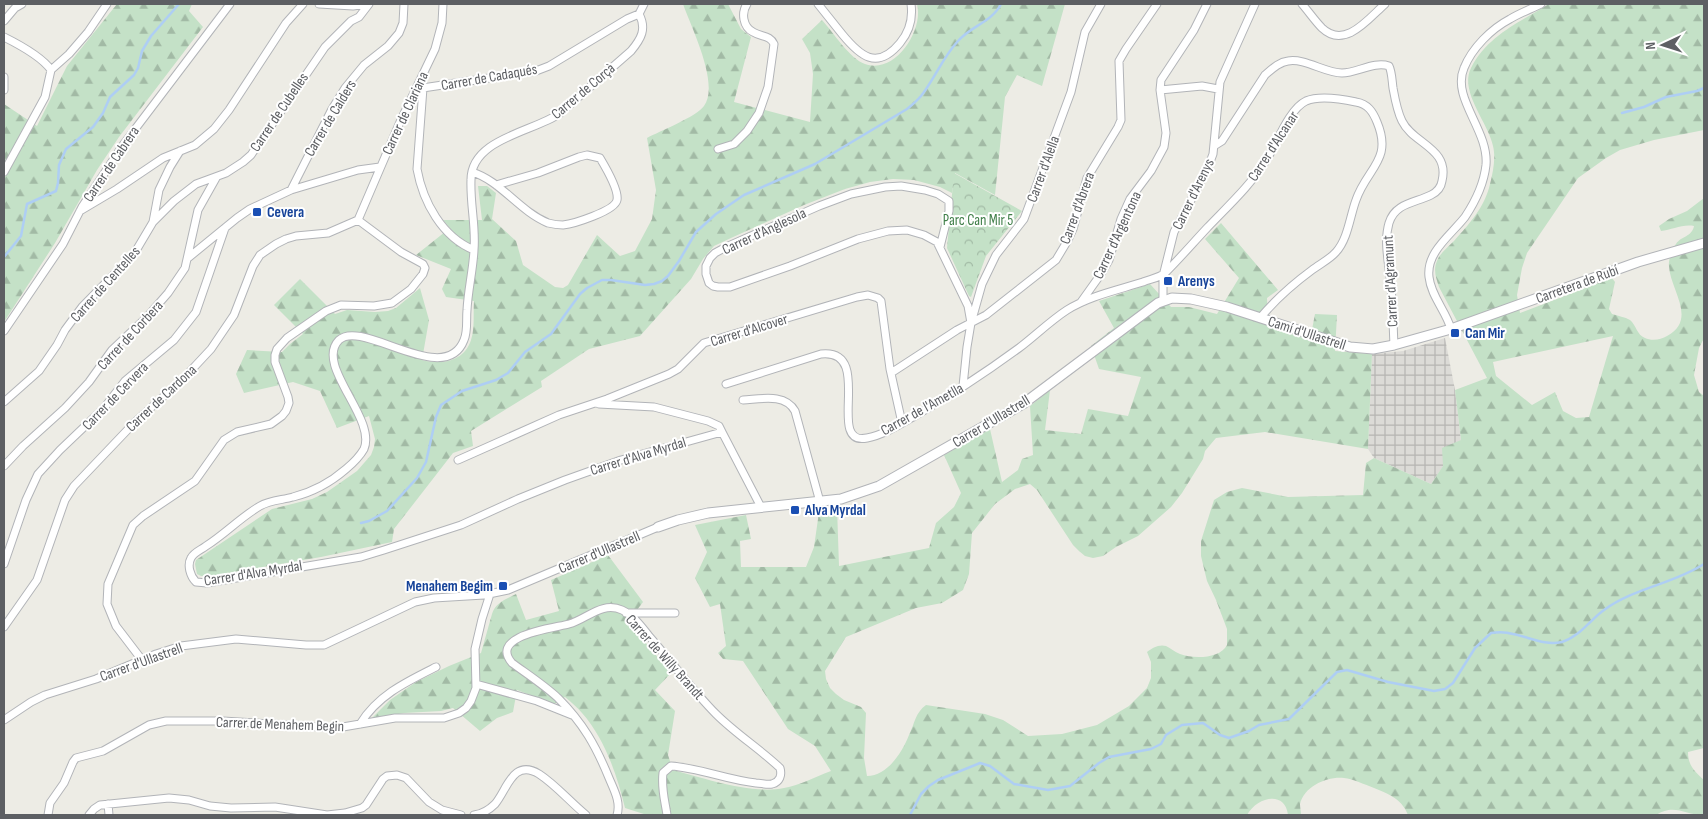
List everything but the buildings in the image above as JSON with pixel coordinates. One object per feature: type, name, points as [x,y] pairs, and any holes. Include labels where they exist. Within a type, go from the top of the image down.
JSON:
[{"type":"street","points":[[4,21],[15,8],[22,4]]},
{"type":"street","points":[[4,172],[45,97],[52,70],[88,32],[108,4]]},
{"type":"street","name":"Carrer de Cabrera","points":[[4,331],[63,244],[80,211],[136,127],[230,4]]},
{"type":"street","points":[[80,211],[163,158],[195,145],[214,129],[286,23],[303,4]]},
{"type":"street","points":[[319,4],[348,6],[368,4]]},
{"type":"street","name":"Carrer de Cubelles","points":[[153,222],[196,184],[216,178],[234,168],[250,155],[325,46],[351,21],[359,17],[368,4]]},
{"type":"street","name":"Carrer de Calders","points":[[291,190],[332,109],[345,88],[364,65],[388,46],[398,33],[403,23],[404,4]]},
{"type":"street","name":"Carrer de Clariana","points":[[358,220],[400,122],[419,89],[435,49],[442,23],[443,4]]},
{"type":"street","points":[[639,14],[644,4]]},
{"type":"street","points":[[718,150],[734,144],[746,131],[759,113],[768,87],[774,44],[769,38],[748,28],[743,15],[743,9],[747,4]]},
{"type":"street","points":[[818,4],[856,50],[868,57],[874,58],[887,55],[902,41],[910,23],[911,4]]},
{"type":"street","name":"Carrer d'Alella","points":[[964,386],[971,322],[982,284],[990,264],[1005,243],[1016,232],[1029,208],[1072,92],[1086,32],[1101,4]]},
{"type":"street","name":"Carrer d'Abrera","points":[[891,373],[957,330],[986,315],[1049,267],[1060,254],[1073,229],[1087,178],[1121,120],[1119,62],[1126,48],[1157,4]]},
{"type":"street","name":"Carrer d'Argentona","points":[[1081,303],[1101,274],[1108,260],[1121,219],[1130,199],[1151,171],[1164,148],[1165,125],[1160,83],[1188,39],[1207,4]]},
{"type":"street","name":"Carrer d'Arenys","points":[[1163,301],[1162,276],[1177,226],[1207,170],[1214,146],[1218,88],[1232,53],[1256,4]]},
{"type":"street","points":[[1302,4],[1324,30],[1341,36],[1353,32],[1385,4]]},
{"type":"street","points":[[1451,329],[1432,289],[1429,264],[1434,253],[1465,216],[1473,203],[1483,178],[1486,158],[1481,134],[1465,101],[1461,79],[1462,71],[1470,56],[1489,34],[1510,19],[1540,4]]},
{"type":"street","name":"Carrer de Cadaqués","points":[[419,89],[536,71],[549,66],[639,14]]},
{"type":"street","name":"Carrer de Corçà","points":[[472,172],[480,157],[494,145],[505,138],[550,120],[573,103],[631,51],[641,40],[643,33],[643,21],[639,14]]},
{"type":"street","points":[[4,37],[47,64],[52,70]]},
{"type":"street","name":"Carrer d'Agramunt","points":[[1214,146],[1222,141],[1265,75],[1282,63],[1293,61],[1341,73],[1386,64],[1389,66],[1402,122],[1436,154],[1442,163],[1443,174],[1441,186],[1436,192],[1399,208],[1392,214],[1388,225],[1387,237],[1394,345]]},
{"type":"street","points":[[4,77],[4,90]]},
{"type":"street","points":[[1160,90],[1202,86],[1218,88]]},
{"type":"street","points":[[419,89],[417,169],[419,179],[440,224],[454,239],[465,246],[474,250],[476,234],[471,188],[472,172],[496,185],[515,202],[550,224],[564,225],[602,213],[612,208],[618,199],[614,186],[600,158],[587,155],[538,173],[496,185]]},
{"type":"street","name":"Carrer d'Alcanar","points":[[1162,276],[1248,186],[1267,158],[1290,117],[1302,103],[1310,100],[1331,99],[1364,104],[1376,118],[1381,133],[1382,148],[1380,159],[1363,184],[1357,198],[1343,242],[1334,255],[1284,293],[1260,318]]},
{"type":"street","name":"Carrer de Centelles","points":[[4,402],[39,371],[82,307],[134,254],[153,222],[159,190],[180,152]]},
{"type":"street","points":[[188,258],[250,209],[291,190],[358,170],[380,167]]},
{"type":"street","name":"Carrer de Corbera","points":[[4,466],[65,408],[89,382],[112,350],[147,317],[168,293],[185,268],[198,210],[216,178]]},
{"type":"street","name":"Carrer d'Anglesola","points":[[893,186],[925,190],[938,194],[949,201],[940,247],[937,242],[924,235],[900,229],[858,239],[790,266],[730,286],[713,286],[706,274],[708,262],[715,253],[742,239],[842,197],[870,189],[893,186]]},
{"type":"street","points":[[142,660],[116,626],[106,604],[108,584],[133,525],[143,516],[195,481],[224,440],[237,432],[271,424],[282,416],[289,403],[275,362],[275,355],[277,349],[287,338],[326,311],[341,305],[374,306],[392,303],[412,289],[423,274],[425,268],[423,264],[402,252],[358,220]]},
{"type":"street","name":"Carrer de Cardona","points":[[4,628],[36,580],[65,500],[74,486],[135,422],[183,380],[211,349],[234,315],[260,255],[286,239],[296,236],[328,233],[358,220]]},
{"type":"street","name":"Carrer de Cervera","points":[[4,564],[26,500],[38,474],[104,408],[126,381],[174,340],[196,312],[224,228]]},
{"type":"street","name":"Carretera de Rubí","points":[[1451,329],[1638,262],[1704,244]]},
{"type":"street","points":[[940,247],[968,306],[971,322]]},
{"type":"street","name":"Carrer d'Alva Myrdal","points":[[474,250],[466,330],[464,342],[459,349],[449,355],[435,357],[415,354],[360,336],[346,336],[339,340],[334,349],[334,360],[364,427],[366,442],[364,449],[336,477],[311,492],[261,505],[216,540],[197,552],[192,556],[189,564],[191,574],[196,582],[207,584],[361,557],[461,525],[518,499],[582,474],[657,449],[722,432]]},
{"type":"street","name":"Carrer de l'Ametlla","points":[[726,384],[821,354],[832,354],[842,359],[847,368],[848,419],[853,435],[860,438],[869,438],[902,423],[964,386],[1011,354],[1066,310],[1081,303],[1162,276]]},
{"type":"street","name":"Carrer d'Alcover","points":[[458,460],[559,415],[608,399],[669,374],[684,364],[704,343],[868,295],[881,301],[891,373],[902,423]]},
{"type":"street","name":"Camí d'Ullastrell","points":[[1163,301],[1172,298],[1191,299],[1227,308],[1350,347],[1373,349],[1451,329]]},
{"type":"street","name":"Carrer d'Ullastrell","points":[[4,720],[45,695],[96,679],[181,646],[236,639],[324,645],[415,602],[434,598],[490,594],[515,587],[678,520],[708,513],[820,502],[851,497],[879,486],[1023,404],[1163,301]]},
{"type":"street","points":[[743,400],[778,399],[792,405],[820,502]]},
{"type":"street","points":[[594,403],[654,407],[708,421],[719,426],[761,507]]},
{"type":"street","name":"Carrer de Menahem Begin","points":[[48,815],[50,803],[64,783],[76,758],[103,751],[157,723],[190,720],[337,728],[395,718],[433,719],[452,716],[466,708],[471,702],[476,688],[476,648],[490,594]]},
{"type":"street","name":"Carrer de Willy Brandt","points":[[617,815],[619,809],[615,792],[588,733],[549,690],[512,662],[507,654],[509,646],[516,639],[571,623],[605,607],[626,612],[640,625],[716,715],[780,768],[780,778],[775,783],[770,784],[746,782],[684,767],[671,766],[663,773],[662,780],[667,815]]},
{"type":"street","points":[[626,612],[675,613]]},
{"type":"street","points":[[360,724],[372,708],[389,692],[436,667]]},
{"type":"street","points":[[476,684],[537,701],[572,715]]},
{"type":"street","points":[[474,815],[490,808],[499,799],[510,779],[521,771],[527,770],[546,779],[586,815]]},
{"type":"street","points":[[90,815],[94,808],[107,804],[169,798],[231,808],[275,807],[327,815],[345,814],[362,808],[383,779],[387,776],[397,775],[406,778],[429,802],[450,813],[461,815]]},
{"type":"street","points":[[107,804],[109,815]]},
{"type":"shaded area","points":[[1445,338],[1455,390],[1461,440],[1431,484],[1374,458],[1368,449],[1372,354],[1403,351]]},
{"type":"green space","points":[[117,4],[192,4],[189,11],[203,27],[119,137],[97,170],[55,243],[4,322],[4,104],[37,126],[67,66]]},
{"type":"green space","points":[[683,4],[728,4],[741,29],[751,37],[734,102],[810,122],[813,74],[810,53],[802,39],[822,20],[854,57],[865,64],[876,66],[887,63],[905,48],[916,26],[917,4],[1065,4],[1042,86],[1017,75],[1005,97],[995,195],[955,173],[952,193],[940,187],[914,180],[893,179],[870,182],[845,189],[804,205],[714,246],[703,259],[691,279],[640,336],[589,349],[541,381],[542,387],[471,431],[473,446],[453,453],[394,529],[392,542],[321,557],[216,575],[201,576],[197,574],[196,560],[272,509],[312,499],[327,492],[357,471],[371,455],[374,447],[375,439],[369,416],[337,428],[320,391],[293,382],[244,393],[236,374],[247,350],[282,352],[303,334],[274,305],[300,279],[335,314],[347,310],[388,311],[396,308],[420,288],[429,320],[422,360],[444,362],[457,357],[468,347],[473,331],[474,301],[446,297],[442,289],[451,269],[416,255],[450,228],[443,220],[482,220],[478,186],[487,186],[496,193],[492,219],[516,241],[523,265],[555,287],[563,288],[568,285],[597,235],[620,256],[635,251],[652,219],[656,190],[647,138],[694,115],[704,106],[708,96],[709,84],[702,55]]},
{"type":"green space","points":[[1549,4],[1704,4],[1704,130],[1654,140],[1620,150],[1578,178],[1527,253],[1517,295],[1520,313],[1612,278],[1615,282],[1609,309],[1612,314],[1630,320],[1640,335],[1647,339],[1653,340],[1665,337],[1676,329],[1681,321],[1682,313],[1670,275],[1670,258],[1676,244],[1693,230],[1694,226],[1661,231],[1659,226],[1687,211],[1704,198],[1704,338],[1699,348],[1694,375],[1699,392],[1704,396],[1704,748],[1688,752],[1692,768],[1704,780],[1704,815],[1668,810],[1656,815],[1408,815],[1397,800],[1387,794],[1354,780],[1338,778],[1324,781],[1311,787],[1306,792],[1300,804],[1301,815],[1288,815],[1286,807],[1282,802],[1270,799],[1257,804],[1247,815],[647,815],[625,808],[614,770],[604,746],[590,723],[565,697],[554,704],[517,690],[513,712],[497,718],[480,731],[453,708],[441,711],[404,713],[371,719],[390,700],[416,682],[481,653],[493,610],[501,602],[516,594],[526,620],[559,611],[551,580],[608,555],[643,602],[628,622],[671,673],[655,690],[675,711],[668,755],[673,770],[728,785],[771,790],[796,785],[831,771],[815,746],[788,729],[743,661],[723,659],[718,653],[726,646],[720,604],[710,607],[695,578],[707,552],[695,525],[746,515],[751,539],[740,541],[741,567],[806,567],[814,547],[819,512],[837,507],[839,566],[929,548],[936,523],[954,507],[961,493],[944,455],[990,429],[1002,482],[1018,470],[1022,459],[1033,455],[1030,406],[1050,390],[1045,430],[1081,434],[1088,409],[1128,416],[1141,377],[1099,369],[1091,346],[1114,328],[1099,301],[1150,284],[1171,307],[1189,307],[1217,314],[1239,278],[1205,239],[1221,223],[1278,290],[1267,298],[1268,326],[1310,340],[1315,314],[1337,315],[1335,351],[1372,354],[1368,449],[1265,432],[1216,438],[1205,451],[1203,459],[1171,507],[1138,536],[1103,556],[1093,558],[1085,556],[1073,545],[1037,490],[1030,484],[1015,489],[995,504],[972,533],[969,574],[963,590],[942,603],[916,608],[846,637],[825,671],[830,688],[844,700],[861,707],[866,713],[864,758],[867,776],[881,772],[898,756],[917,715],[926,705],[985,714],[1003,720],[1028,736],[1062,734],[1097,725],[1129,706],[1147,688],[1151,678],[1151,662],[1147,652],[1153,648],[1166,646],[1180,654],[1192,657],[1206,657],[1224,650],[1227,645],[1227,629],[1207,581],[1201,556],[1201,541],[1214,500],[1227,492],[1242,488],[1288,497],[1363,495],[1366,463],[1374,458],[1431,484],[1443,466],[1442,448],[1461,440],[1455,390],[1487,378],[1439,287],[1435,271],[1440,255],[1476,215],[1488,192],[1493,170],[1493,146],[1471,97],[1468,77],[1471,68],[1486,47],[1516,23]],"holes":[[[1613,336],[1589,417],[1576,418],[1563,411],[1555,392],[1532,405],[1496,376],[1493,362]]]},
{"type":"green space","name":"Parc Can Mir 5","points":[[954,173],[1022,211],[986,256],[971,297],[947,248]]},
{"type":"waterway","points":[[4,257],[21,236],[27,204],[56,191],[59,165],[66,149],[93,127],[103,113],[110,97],[134,75],[138,68],[142,51],[151,36],[179,4]]},
{"type":"waterway","points":[[361,523],[369,521],[387,511],[417,478],[426,462],[436,417],[441,405],[462,391],[496,380],[508,373],[525,352],[551,334],[580,294],[587,288],[602,280],[645,285],[662,281],[679,261],[696,232],[716,214],[744,195],[815,164],[907,109],[921,96],[958,41],[969,31],[987,20],[1001,4]]},
{"type":"waterway","points":[[1622,113],[1644,107],[1666,97],[1704,88]]},
{"type":"waterway","points":[[910,815],[921,794],[929,786],[938,780],[980,763],[990,766],[1014,784],[1048,790],[1070,786],[1109,757],[1151,749],[1161,744],[1166,735],[1182,725],[1203,723],[1220,735],[1229,738],[1249,731],[1259,725],[1289,719],[1337,672],[1347,670],[1388,682],[1434,691],[1445,689],[1453,683],[1475,648],[1491,633],[1508,633],[1549,643],[1562,642],[1574,636],[1604,610],[1628,596],[1680,577],[1704,564]]},
{"type":"place","name":"Cevera","points":[[257,212]]},
{"type":"place","name":"Arenys","points":[[1168,281]]},
{"type":"place","name":"Can Mir","points":[[1455,333]]},
{"type":"place","name":"Alva Myrdal","points":[[795,510]]},
{"type":"place","name":"Menahem Begim","points":[[503,586]]}]
